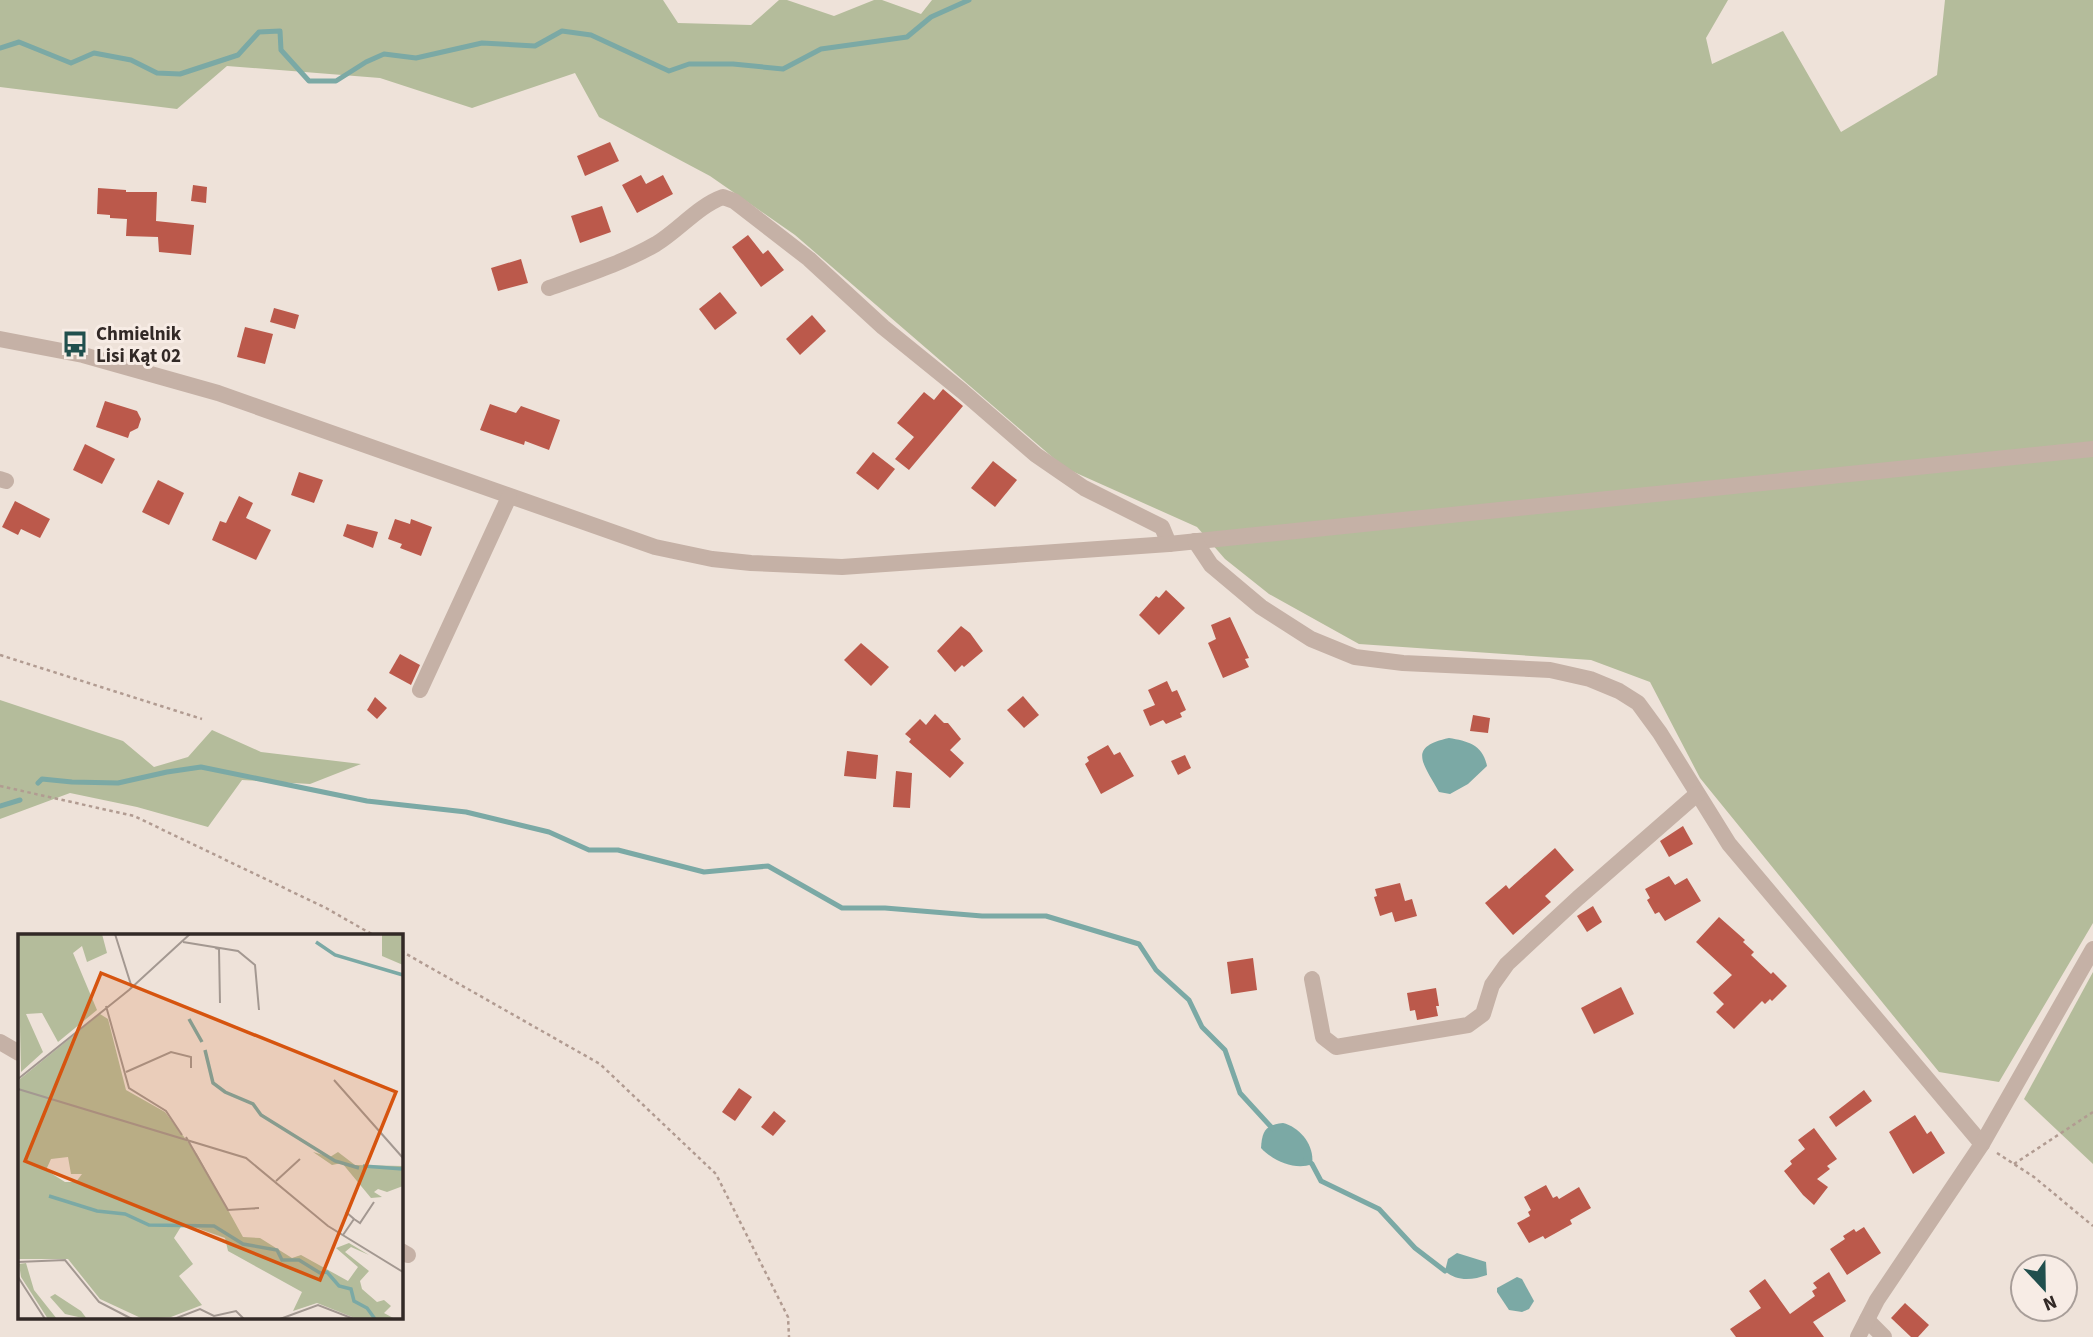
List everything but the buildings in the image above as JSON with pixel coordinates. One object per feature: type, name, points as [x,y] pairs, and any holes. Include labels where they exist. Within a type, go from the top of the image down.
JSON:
[{"type":"street","points":[[549,288],[611,266],[656,244],[711,202],[723,197],[734,201],[808,259],[883,327],[1036,455],[1084,488],[1162,527],[1169,544]]},
{"type":"street","points":[[0,339],[83,355],[218,393],[655,547],[712,559],[751,563],[842,567],[1169,544],[2093,449]]},
{"type":"street","points":[[421,690],[509,497]]},
{"type":"street","points":[[1195,541],[1212,565],[1261,607],[1311,639],[1355,657],[1403,663],[1550,670],[1590,679],[1619,691],[1638,704],[1660,733],[1729,844],[1982,1144]]},
{"type":"street","points":[[1312,979],[1323,1037],[1336,1047],[1468,1025],[1483,1014],[1492,985],[1507,964],[1697,794]]},
{"type":"street","points":[[1858,1337],[1907,1254],[1982,1144],[2093,949]]},
{"type":"street","points":[[0,1042],[18,1052]]},
{"type":"street","points":[[1867,1320],[1884,1337]]},
{"type":"path","points":[[0,655],[202,719]]},
{"type":"path","points":[[0,786],[134,816],[326,908],[372,934]]},
{"type":"path","points":[[402,952],[600,1064],[716,1174],[788,1317],[789,1337]]},
{"type":"path","points":[[2014,1164],[2093,1112]]},
{"type":"path","points":[[1982,1144],[2034,1177],[2093,1226]]},
{"type":"green space","points":[[0,0],[663,0],[678,23],[751,25],[779,0],[787,0],[834,16],[874,0],[882,0],[921,14],[932,0],[1728,0],[1706,38],[1712,64],[1783,31],[1841,132],[1937,75],[1945,0],[2093,0],[2093,923],[1999,1082],[1939,1072],[1700,778],[1650,682],[1591,660],[1359,644],[1269,594],[1225,559],[1197,527],[1065,468],[795,235],[710,176],[599,117],[575,73],[472,108],[380,78],[227,66],[177,109],[0,87]]},
{"type":"green space","points":[[0,700],[123,741],[154,767],[188,757],[212,730],[261,752],[361,764],[310,784],[242,780],[208,827],[137,807],[70,793],[0,819]]},
{"type":"green space","points":[[2093,972],[2093,1164],[2024,1099]]},
{"type":"water","points":[[1449,738],[1474,745],[1482,753],[1487,766],[1468,784],[1450,794],[1439,792],[1422,758],[1427,746]]},
{"type":"water","points":[[1283,1123],[1305,1138],[1311,1151],[1312,1164],[1298,1166],[1284,1163],[1261,1148],[1266,1129]]},
{"type":"water","points":[[1457,1253],[1486,1262],[1487,1275],[1465,1279],[1450,1275],[1445,1271],[1448,1259]]},
{"type":"water","points":[[1517,1277],[1522,1279],[1534,1301],[1529,1309],[1522,1312],[1509,1310],[1497,1292],[1497,1288]]},
{"type":"waterway","points":[[0,48],[19,42],[71,63],[94,53],[131,60],[157,73],[180,74],[238,55],[259,32],[280,31],[281,50],[309,81],[336,81],[384,54],[416,58],[482,43],[535,46],[562,31],[591,35],[669,71],[689,64],[733,64],[783,69],[821,49],[907,37],[931,17],[969,0]]},
{"type":"waterway","points":[[38,783],[42,779],[118,783],[201,767],[367,801],[466,812],[549,832],[589,850],[618,850],[704,872],[768,866],[842,908],[885,908],[982,916],[1046,916],[1139,944],[1156,970],[1189,1000],[1202,1027],[1225,1050],[1240,1093],[1273,1129]]},
{"type":"waterway","points":[[0,806],[20,800]]},
{"type":"waterway","points":[[1306,1159],[1312,1164],[1321,1181],[1379,1209],[1415,1248],[1445,1271]]},
{"type":"place","name":"Chmielnik Lisi Kąt 02","points":[[75,344]]}]
